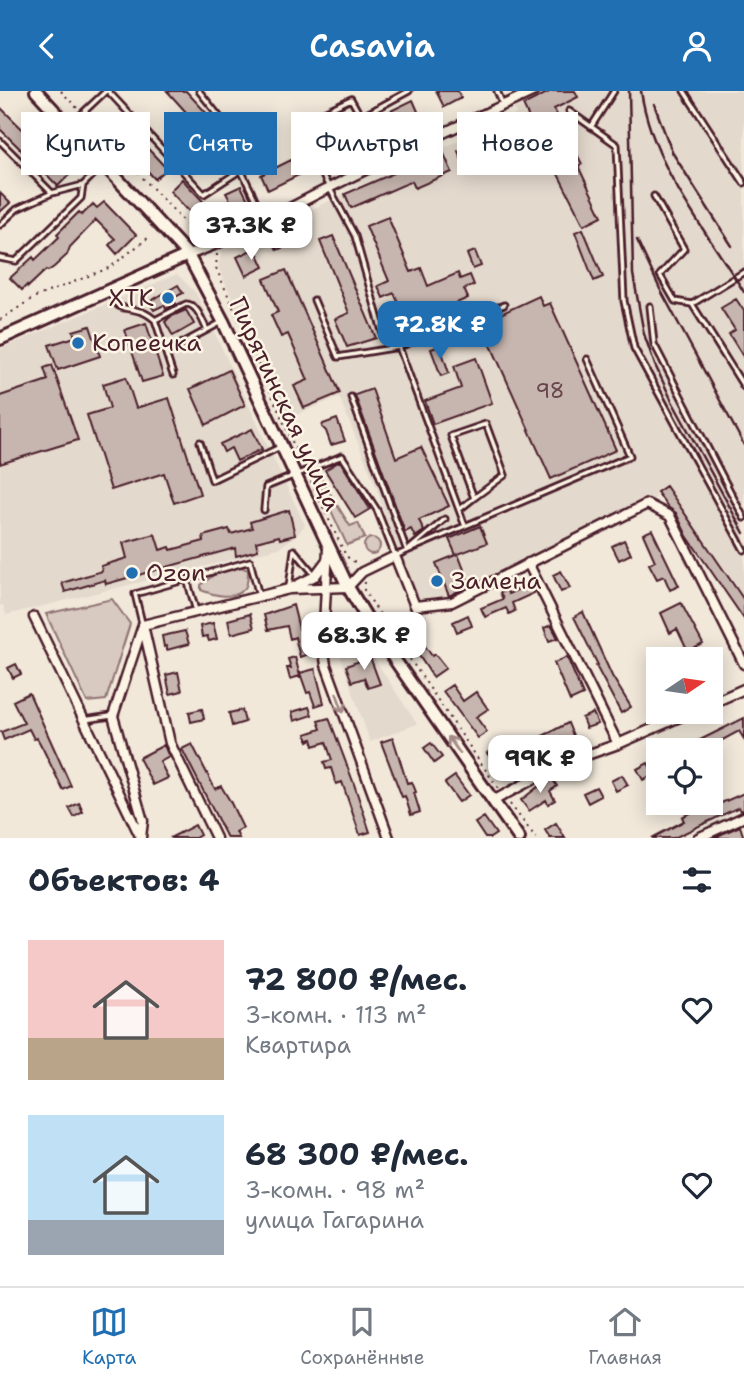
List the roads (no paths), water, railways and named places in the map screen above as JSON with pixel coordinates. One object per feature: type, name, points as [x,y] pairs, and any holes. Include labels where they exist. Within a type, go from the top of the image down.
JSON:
[{"type":"street","name":"Пирятинская улица","points":[[36,91],[56,112]]},
{"type":"street","points":[[0,339],[172,261],[214,247],[328,188],[534,91]]},
{"type":"street","name":"Пирятинская улица","points":[[115,175],[188,255],[223,321],[282,446],[300,473],[328,553],[374,630],[519,838]]},
{"type":"street","points":[[143,625],[289,589],[348,587],[362,572],[395,557],[415,607],[452,602],[647,504],[670,516],[744,664]]},
{"type":"street","points":[[289,589],[315,576],[328,553]]},
{"type":"street","points":[[328,553],[323,645],[326,665],[389,838]]},
{"type":"street","points":[[528,563],[618,744]]},
{"type":"street","points":[[34,617],[141,838]]},
{"type":"street","points":[[141,838],[143,821],[113,716],[143,625]]},
{"type":"street","points":[[143,625],[170,743],[216,838]]},
{"type":"street","points":[[723,698],[744,689]]},
{"type":"street","points":[[493,801],[561,764],[661,725]]},
{"type":"street","points":[[698,838],[744,817]]},
{"type":"lane","points":[[83,112],[107,91],[164,152]]},
{"type":"lane","points":[[198,91],[215,112]]},
{"type":"lane","points":[[409,91],[361,117],[351,99],[296,125],[355,236],[384,338],[399,348],[465,526]]},
{"type":"lane","points":[[497,91],[504,105]]},
{"type":"lane","points":[[592,127],[614,91]]},
{"type":"lane","points":[[684,91],[744,183]]},
{"type":"lane","points":[[569,111],[617,145],[624,301],[634,348],[744,549]]},
{"type":"lane","points":[[0,141],[52,193]]},
{"type":"lane","points":[[0,225],[17,209],[52,193],[83,185],[93,175]]},
{"type":"lane","points":[[186,175],[204,194],[233,175]]},
{"type":"lane","points":[[243,175],[265,222]]},
{"type":"lane","points":[[0,258],[16,261],[81,198],[83,185]]},
{"type":"lane","points":[[653,196],[684,249],[660,275],[675,301],[692,304],[744,272]]},
{"type":"lane","points":[[109,291],[121,308],[141,311],[155,320],[173,375]]},
{"type":"lane","points":[[314,300],[338,357],[399,348],[504,305]]},
{"type":"lane","points":[[155,320],[190,304],[194,306],[207,330]]},
{"type":"lane","points":[[692,304],[744,387]]},
{"type":"lane","points":[[650,306],[654,344],[744,518]]},
{"type":"lane","points":[[166,352],[223,321]]},
{"type":"lane","points":[[264,510],[266,487],[342,456],[377,510],[395,557],[630,456],[587,359]]},
{"type":"lane","points":[[351,397],[407,551]]},
{"type":"lane","points":[[459,510],[505,475],[486,424],[451,436],[474,498]]},
{"type":"lane","points":[[200,442],[212,479],[282,446]]},
{"type":"lane","points":[[407,551],[444,519]]},
{"type":"lane","points":[[289,589],[294,550],[315,576]]},
{"type":"lane","points":[[143,625],[135,594],[250,561],[259,596]]},
{"type":"lane","points":[[187,579],[196,612]]},
{"type":"lane","points":[[323,645],[343,647],[359,641],[374,630]]},
{"type":"lane","points":[[84,720],[113,716]]},
{"type":"railway","points":[[629,91],[633,274],[644,334],[672,401],[744,533]]},
{"type":"railway","points":[[641,91],[647,119],[668,171],[744,292]]},
{"type":"railway","points":[[654,104],[672,152],[732,246]]},
{"type":"railway","points":[[637,240],[660,289],[744,445]]},
{"type":"place","name":"ХТК","points":[[168,298]]},
{"type":"place","name":"Копеечка","points":[[78,343]]},
{"type":"place","name":"Ozon","points":[[132,573]]},
{"type":"place","name":"Замена","points":[[437,581]]}]
